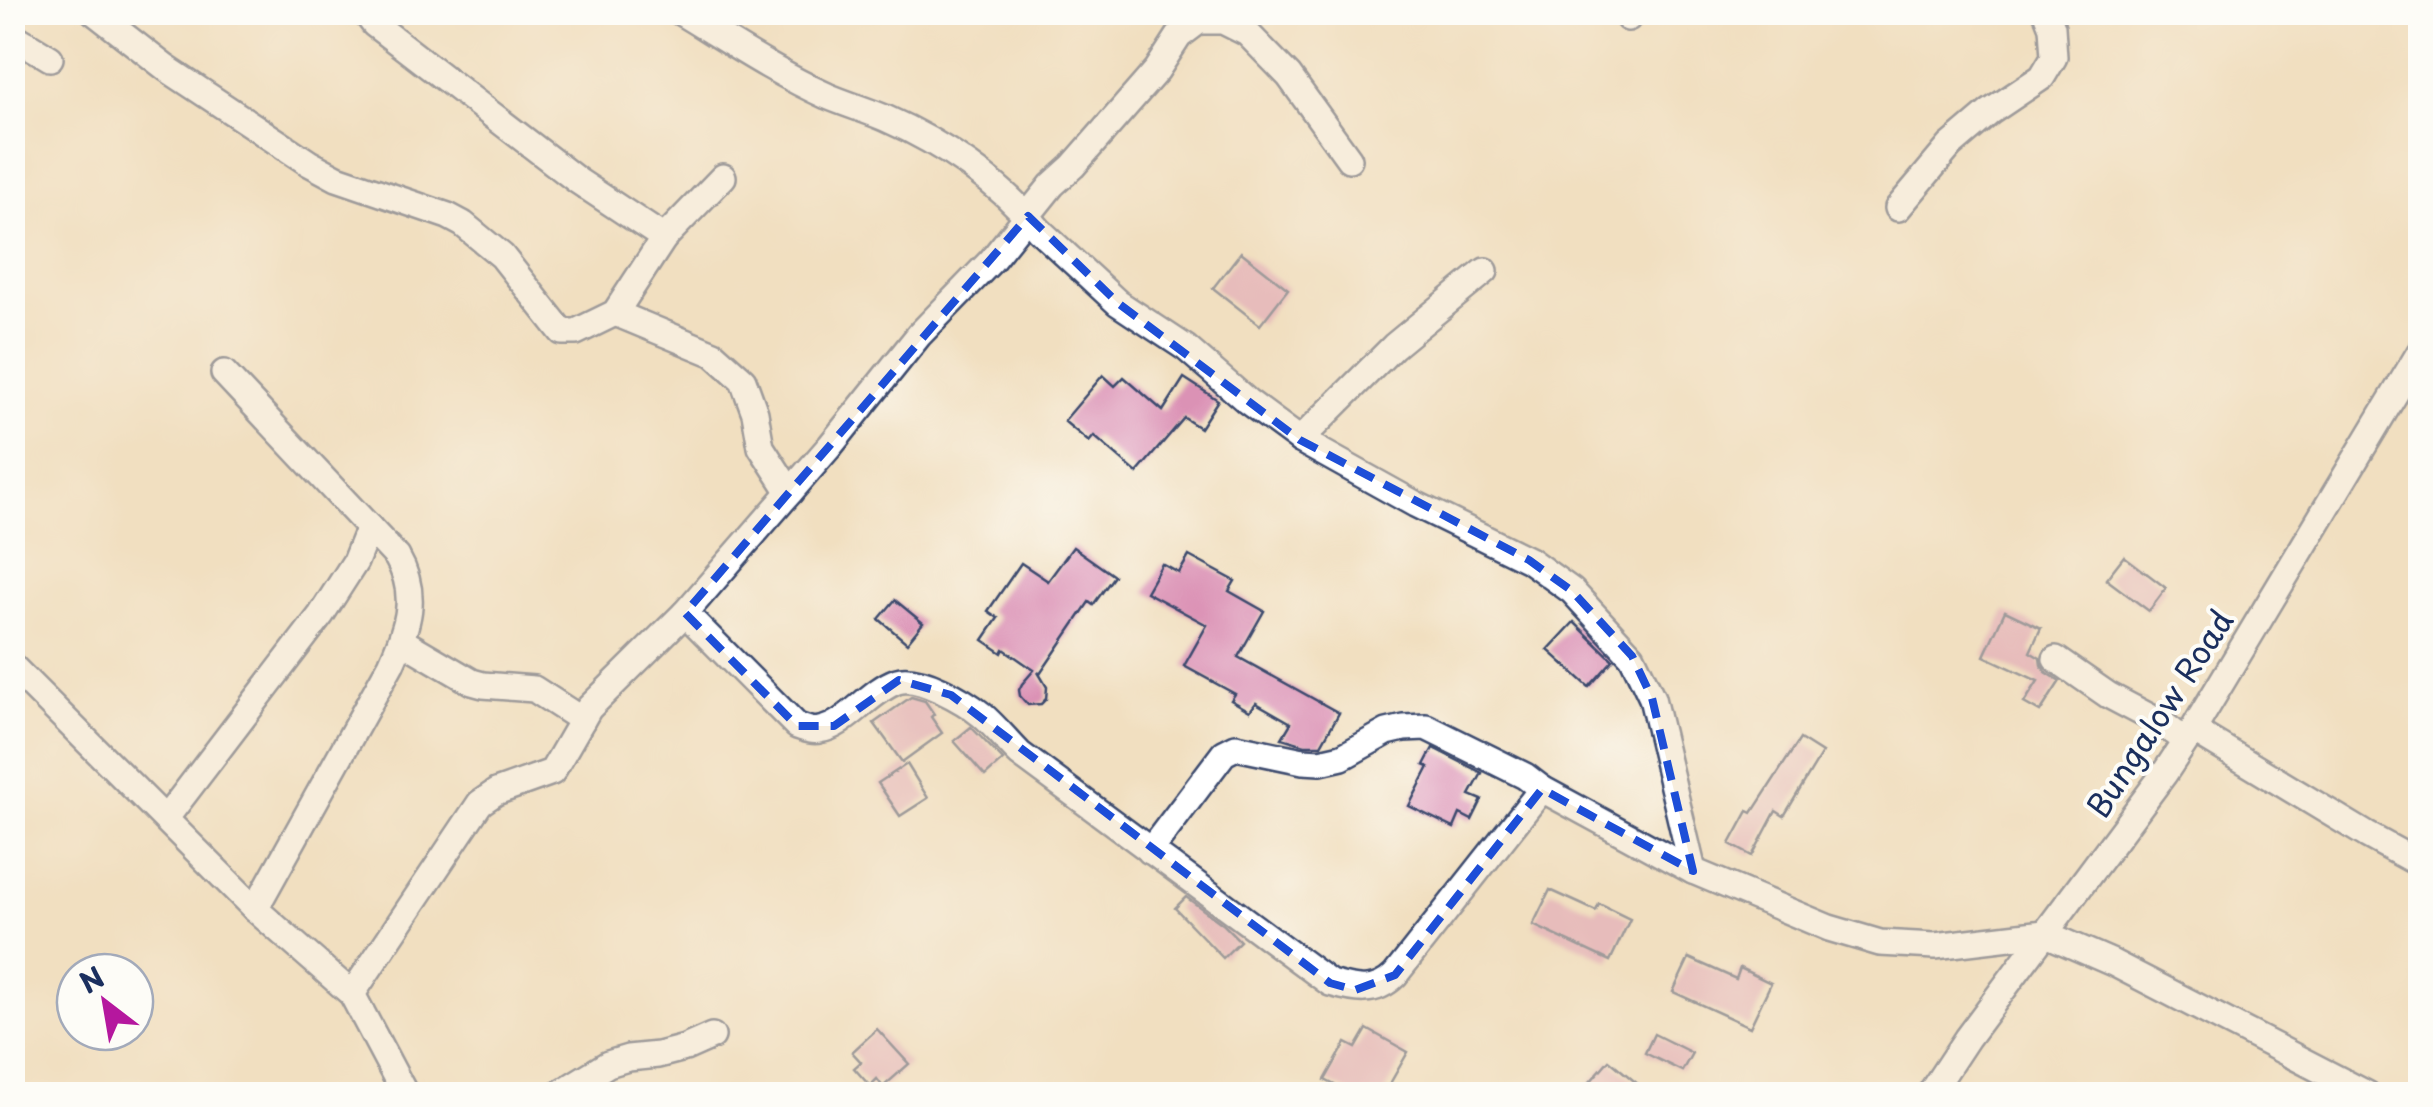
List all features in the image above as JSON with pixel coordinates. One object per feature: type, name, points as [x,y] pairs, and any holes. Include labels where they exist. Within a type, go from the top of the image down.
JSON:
[{"type":"street","points":[[94,12],[166,68],[309,163],[337,178],[463,224],[502,256],[562,332],[576,332],[615,314],[664,238],[723,177]]},
{"type":"street","points":[[364,12],[374,24],[563,170],[664,238]]},
{"type":"street","points":[[680,12],[809,86],[887,118],[945,150],[1028,216],[1118,303],[1186,348],[1246,402],[1300,440],[1415,504],[1529,560],[1572,591],[1632,656],[1652,698],[1693,871]]},
{"type":"street","points":[[1898,208],[1950,146],[2042,76],[2054,57],[2052,27],[2046,12]]},
{"type":"street","points":[[352,994],[480,803],[496,792],[552,772],[599,696],[684,613],[830,446],[919,335],[991,261],[1052,185],[1157,70],[1179,36],[1199,21],[1224,22],[1246,33],[1289,76],[1349,159]]},
{"type":"street","points":[[12,34],[50,58]]},
{"type":"street","points":[[1300,440],[1394,346],[1485,271]]},
{"type":"street","points":[[615,314],[714,354],[743,380],[761,447],[790,492]]},
{"type":"street","name":"Bungalow Road","points":[[1930,1094],[1966,1038],[2164,774],[2420,352]]},
{"type":"street","points":[[224,373],[397,557],[410,588],[402,641],[256,909]]},
{"type":"street","points":[[166,818],[321,615],[355,562],[369,526]]},
{"type":"street","points":[[684,613],[797,726],[816,732],[834,726],[864,701],[899,680],[922,682],[951,695],[981,714],[1020,754],[1330,984],[1355,990],[1384,986],[1394,976],[1542,789]]},
{"type":"street","points":[[402,641],[472,682],[534,689],[582,720]]},
{"type":"street","points":[[2056,659],[2108,695],[2189,735],[2420,864]]},
{"type":"street","points":[[12,666],[256,909],[352,994],[405,1094]]},
{"type":"street","points":[[1150,851],[1224,753],[1236,747],[1320,762],[1342,758],[1386,732],[1426,728],[1525,776],[1693,871],[1829,928],[1880,943],[1935,946],[2044,933],[2113,963],[2367,1094]]},
{"type":"street","points":[[559,1094],[608,1064],[672,1052],[712,1036]]},
{"type":"highlighted area","points":[[1028,216],[1118,303],[1300,440],[1529,560],[1572,591],[1632,656],[1652,698],[1693,871],[1542,789],[1395,975],[1355,990],[1330,983],[951,695],[899,680],[834,726],[797,726],[685,613]]},
{"type":"building","points":[[1241,252],[1288,289],[1260,325],[1213,288]]},
{"type":"building","points":[[1103,375],[1115,386],[1124,377],[1163,411],[1184,378],[1218,400],[1200,428],[1184,418],[1137,473],[1094,436],[1089,442],[1064,421]]},
{"type":"building","points":[[1073,547],[1114,576],[1093,605],[1089,602],[1038,672],[1047,687],[1046,699],[1041,704],[1028,705],[1019,690],[1034,670],[983,640],[998,618],[988,611],[1021,563],[1048,581]]},
{"type":"building","points":[[1189,556],[1235,581],[1229,591],[1264,611],[1238,657],[1339,713],[1321,745],[1282,738],[1291,723],[1256,703],[1250,711],[1231,700],[1235,694],[1184,666],[1207,625],[1146,592],[1162,564],[1179,573]]},
{"type":"building","points":[[2124,556],[2166,588],[2149,611],[2106,579]]},
{"type":"building","points":[[895,600],[923,623],[907,643],[879,619]]},
{"type":"building","points":[[2005,611],[2041,628],[2030,652],[2040,658],[2046,672],[2060,681],[2040,712],[2024,703],[2038,681],[1984,656]]},
{"type":"building","points":[[1574,622],[1613,660],[1589,687],[1548,650]]},
{"type":"building","points":[[911,697],[925,701],[942,733],[902,762],[874,723]]},
{"type":"building","points":[[971,727],[1003,760],[985,776],[954,741]]},
{"type":"building","points":[[1800,739],[1822,753],[1784,816],[1776,811],[1752,856],[1730,844],[1748,811],[1752,813]]},
{"type":"building","points":[[1433,748],[1482,773],[1470,795],[1482,800],[1472,820],[1460,814],[1454,828],[1409,806],[1429,767],[1424,765]]},
{"type":"building","points":[[907,764],[928,798],[900,816],[878,783]]},
{"type":"building","points":[[1550,890],[1596,911],[1599,904],[1630,919],[1610,961],[1533,925]]},
{"type":"building","points":[[1186,897],[1240,941],[1223,958],[1175,908]]},
{"type":"building","points":[[1689,958],[1736,979],[1740,968],[1771,983],[1750,1027],[1673,992]]},
{"type":"building","points":[[877,1029],[909,1064],[883,1087],[877,1079],[870,1086],[854,1068],[861,1062],[852,1052]]},
{"type":"building","points":[[1367,1029],[1408,1052],[1384,1094],[1352,1094],[1325,1080],[1346,1043],[1356,1048]]},
{"type":"building","points":[[1654,1034],[1692,1053],[1682,1071],[1645,1053]]},
{"type":"building","points":[[1609,1060],[1639,1085],[1631,1094],[1603,1094],[1590,1082]]}]
